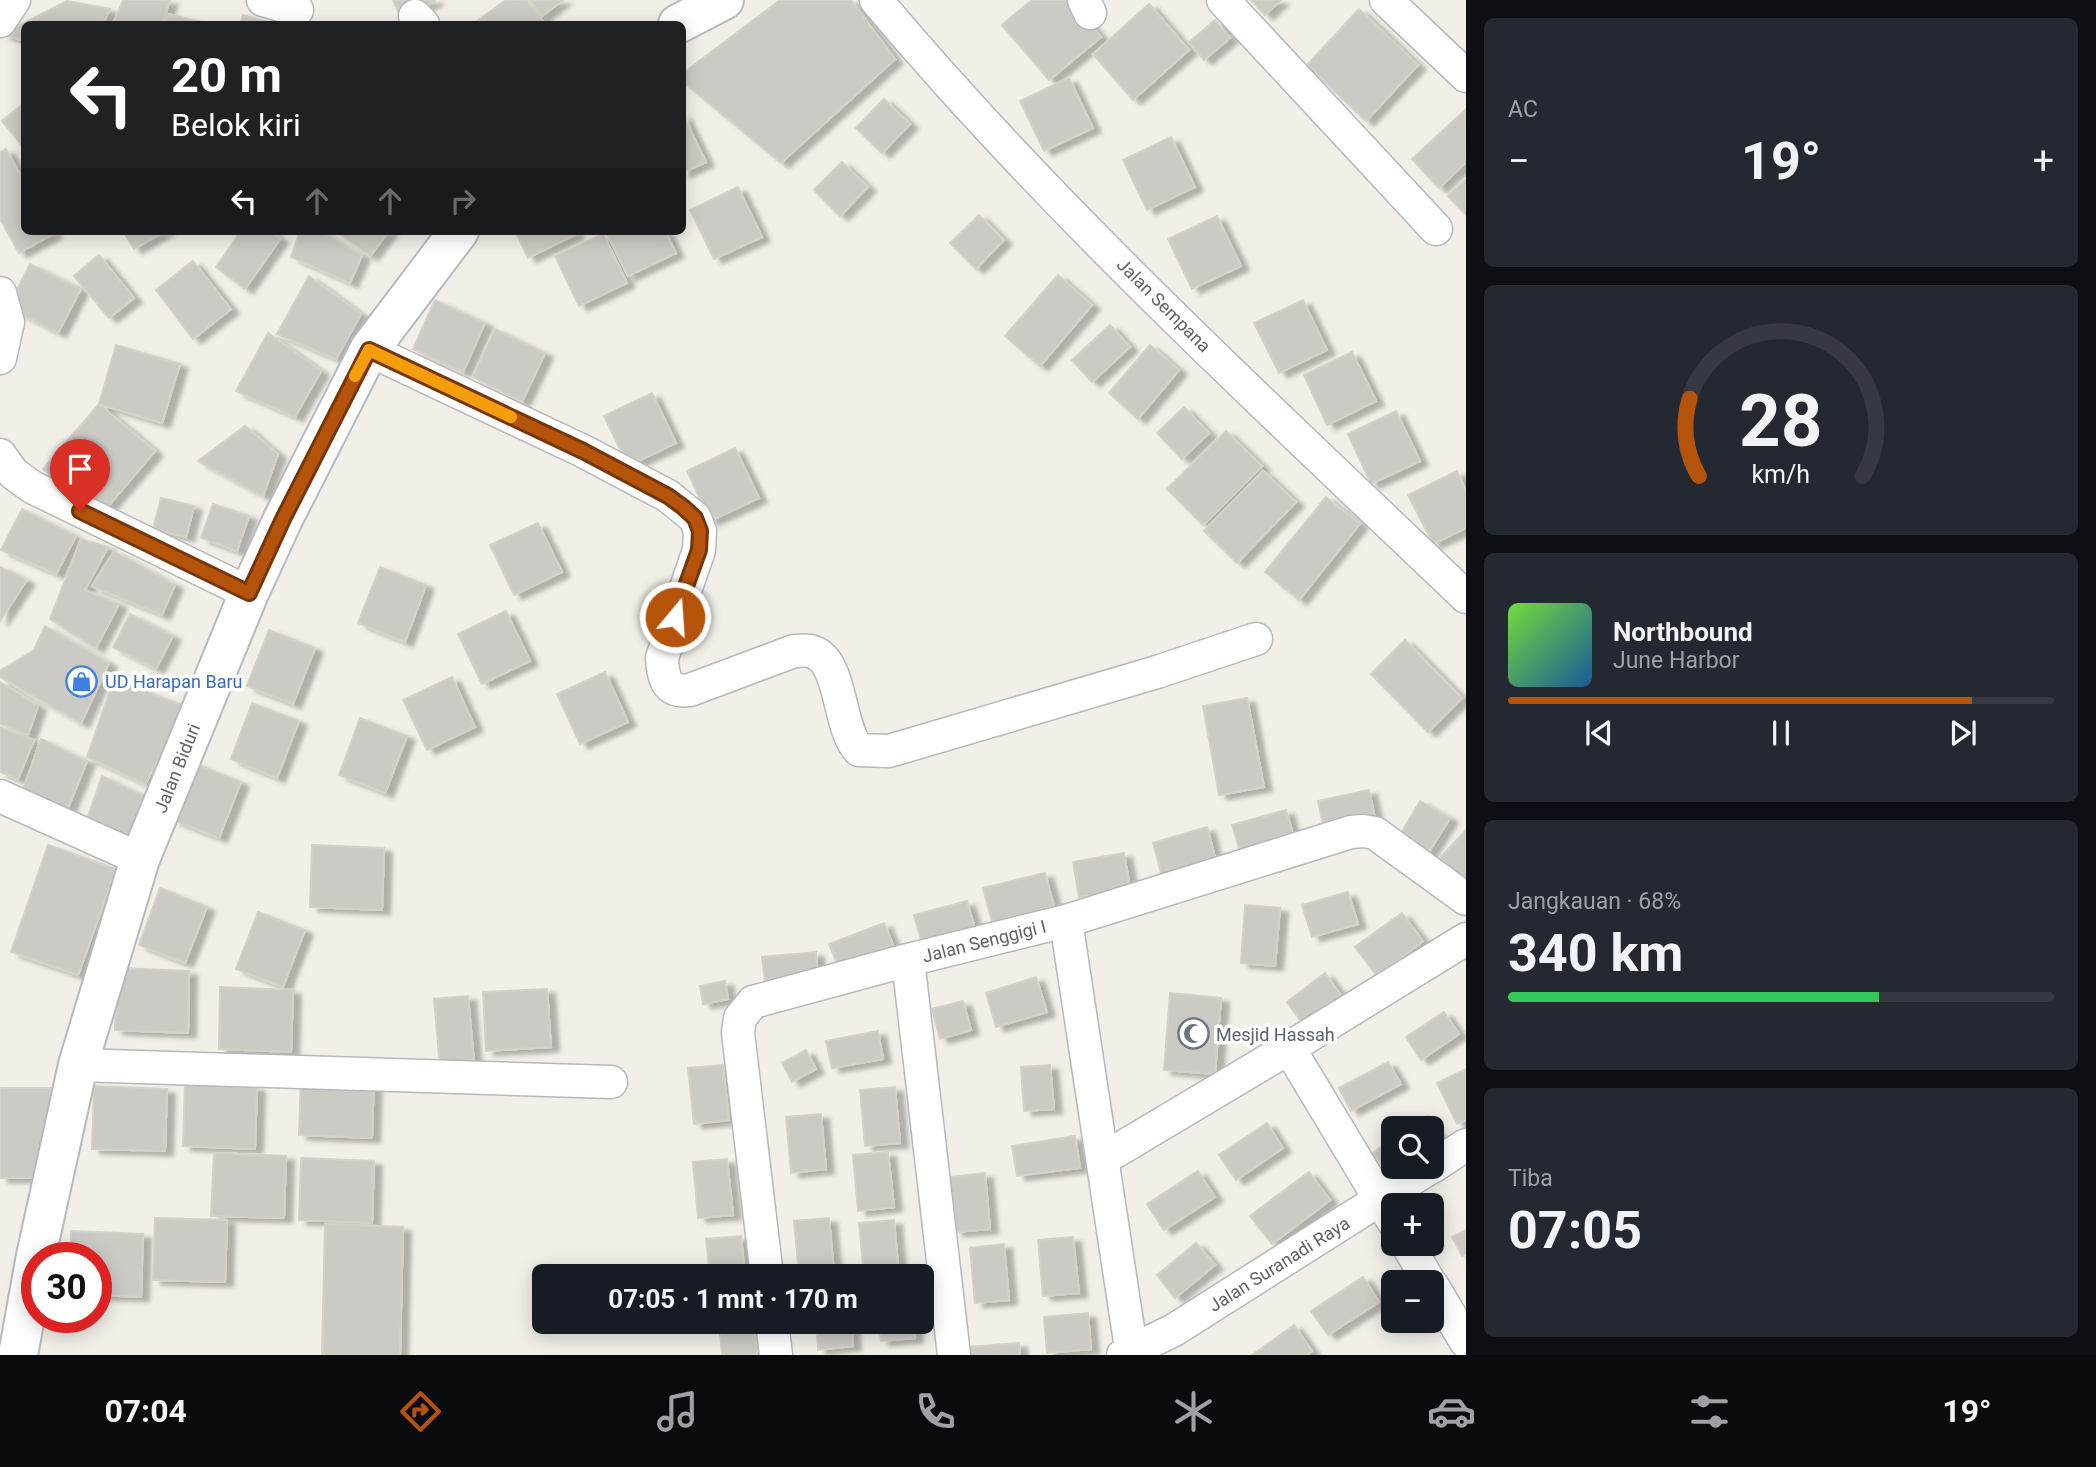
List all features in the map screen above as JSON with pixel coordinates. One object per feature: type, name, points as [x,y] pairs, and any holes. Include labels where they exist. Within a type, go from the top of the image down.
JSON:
[{"type":"street","points":[[264,0],[298,10]]},
{"type":"street","points":[[684,21],[724,0]]},
{"type":"street","name":"Jalan Sempana","points":[[876,0],[919,52],[1010,150],[1169,312],[1466,597]]},
{"type":"street","points":[[1223,0],[1436,229]]},
{"type":"street","points":[[1385,0],[1466,76]]},
{"type":"street","name":"Jalan Biduri","points":[[18,1355],[36,1256],[78,1065],[140,859],[249,593],[283,519],[369,350],[455,235]]},
{"type":"street","points":[[0,293],[8,322],[0,358]]},
{"type":"street","points":[[369,350],[583,451],[668,496],[695,518],[700,531],[699,550],[662,658],[663,671],[669,686],[679,691],[691,690],[794,651],[812,651],[825,660],[834,680],[852,744],[859,750],[889,751],[1157,672],[1256,639]]},
{"type":"street","points":[[0,455],[13,473],[32,487],[249,593]]},
{"type":"street","points":[[0,796],[140,859]]},
{"type":"street","name":"Jalan Senggigi I","points":[[766,1264],[738,1033],[740,1018],[753,1002],[1066,921],[1351,832],[1375,833],[1466,900]]},
{"type":"street","points":[[1066,921],[1129,1354]]},
{"type":"street","points":[[1102,1159],[1466,939]]},
{"type":"street","points":[[908,960],[954,1355]]},
{"type":"street","points":[[1289,1048],[1381,1201]]},
{"type":"street","points":[[78,1065],[611,1082]]},
{"type":"street","name":"Jalan Suranadi Raya","points":[[1444,1158],[1466,1144]]},
{"type":"street","name":"Jalan Suranadi Raya","points":[[1405,1193],[1419,1179]]},
{"type":"street","name":"Jalan Suranadi Raya","points":[[1129,1354],[1381,1214]]},
{"type":"street","points":[[1444,1306],[1466,1342]]},
{"type":"street","points":[[774,1334],[776,1355]]},
{"type":"building","points":[[123,0],[170,0],[163,21],[114,21]]},
{"type":"building","points":[[393,0],[435,0],[435,1],[400,16]]},
{"type":"building","points":[[506,0],[527,0],[543,21],[477,21]]},
{"type":"building","points":[[530,0],[563,0],[542,16]]},
{"type":"building","points":[[780,0],[851,0],[895,59],[781,163],[686,84],[686,71]]},
{"type":"building","points":[[1032,0],[1070,0],[1101,37],[1049,80],[1002,25]]},
{"type":"building","points":[[1251,0],[1281,0],[1265,15]]},
{"type":"building","points":[[67,1],[110,9],[104,21],[28,21]]},
{"type":"building","points":[[1149,4],[1189,50],[1133,100],[1093,54]]},
{"type":"building","points":[[1359,9],[1418,65],[1366,121],[1307,65]]},
{"type":"building","points":[[168,14],[197,21],[166,21]]},
{"type":"building","points":[[243,15],[264,21],[241,21]]},
{"type":"building","points":[[1215,20],[1230,38],[1204,60],[1189,42]]},
{"type":"building","points":[[21,24],[21,40],[2,34]]},
{"type":"building","points":[[1069,78],[1093,128],[1044,151],[1020,101]]},
{"type":"building","points":[[884,99],[910,124],[882,153],[856,128]]},
{"type":"building","points":[[21,105],[21,144],[2,121]]},
{"type":"building","points":[[1465,110],[1466,162],[1439,188],[1412,159]]},
{"type":"building","points":[[686,121],[706,162],[686,171]]},
{"type":"building","points":[[1171,137],[1195,187],[1147,210],[1123,160]]},
{"type":"building","points":[[6,149],[21,176],[21,235],[51,235],[19,253],[0,219],[0,152]]},
{"type":"building","points":[[842,162],[868,187],[840,216],[814,190]]},
{"type":"building","points":[[1466,179],[1466,215],[1448,196]]},
{"type":"building","points":[[738,187],[762,237],[714,259],[690,210]]},
{"type":"building","points":[[979,215],[1004,240],[976,269],[950,243]]},
{"type":"building","points":[[1217,216],[1241,266],[1192,289],[1168,239]]},
{"type":"building","points":[[125,235],[158,235],[134,249]]},
{"type":"building","points":[[238,235],[274,235],[280,239],[245,289],[216,267]]},
{"type":"building","points":[[299,235],[327,235],[362,255],[350,283],[291,257]]},
{"type":"building","points":[[341,235],[386,235],[370,256]]},
{"type":"building","points":[[517,235],[574,235],[528,258]]},
{"type":"building","points":[[603,235],[627,283],[579,306],[555,256]]},
{"type":"building","points":[[608,235],[667,235],[676,253],[628,276]]},
{"type":"building","points":[[99,255],[134,298],[109,318],[74,276]]},
{"type":"building","points":[[193,261],[231,309],[193,339],[156,290]]},
{"type":"building","points":[[30,264],[81,289],[58,333],[8,307]]},
{"type":"building","points":[[1058,275],[1092,305],[1040,366],[1005,336]]},
{"type":"building","points":[[309,276],[361,314],[336,359],[277,334]]},
{"type":"building","points":[[435,300],[485,323],[463,372],[413,349]]},
{"type":"building","points":[[1303,300],[1327,350],[1279,373],[1254,323]]},
{"type":"building","points":[[1110,325],[1130,347],[1092,382],[1072,360]]},
{"type":"building","points":[[495,329],[545,353],[522,402],[473,377]]},
{"type":"building","points":[[268,333],[321,371],[295,417],[236,391]]},
{"type":"building","points":[[116,345],[180,364],[162,423],[99,404]]},
{"type":"building","points":[[1150,345],[1179,370],[1138,419],[1109,393]]},
{"type":"building","points":[[1352,352],[1376,401],[1327,425],[1304,375]]},
{"type":"building","points":[[652,393],[676,443],[628,466],[604,416]]},
{"type":"building","points":[[99,404],[155,451],[99,517],[43,469]]},
{"type":"building","points":[[1184,407],[1209,433],[1182,459],[1157,433]]},
{"type":"building","points":[[1396,411],[1420,461],[1371,484],[1348,434]]},
{"type":"building","points":[[245,426],[278,454],[263,496],[198,461]]},
{"type":"building","points":[[1226,431],[1262,466],[1203,525],[1167,489]]},
{"type":"building","points":[[735,448],[759,498],[710,521],[687,471]]},
{"type":"building","points":[[1263,471],[1296,502],[1237,563],[1204,531]]},
{"type":"building","points":[[1457,471],[1466,491],[1466,528],[1433,544],[1408,495]]},
{"type":"building","points":[[1326,497],[1360,524],[1299,600],[1265,572]]},
{"type":"building","points":[[161,498],[194,506],[186,537],[153,529]]},
{"type":"building","points":[[213,504],[249,516],[237,551],[201,538]]},
{"type":"building","points":[[22,509],[76,536],[56,574],[1,550]]},
{"type":"building","points":[[538,523],[562,572],[514,595],[490,545]]},
{"type":"building","points":[[81,539],[108,547],[85,590],[119,604],[96,648],[50,619]]},
{"type":"building","points":[[114,551],[175,585],[162,615],[92,586]]},
{"type":"building","points":[[0,567],[27,580],[0,621]]},
{"type":"building","points":[[380,567],[426,585],[405,642],[358,623]]},
{"type":"building","points":[[506,611],[530,661],[482,684],[458,634]]},
{"type":"building","points":[[130,614],[173,636],[156,669],[113,647]]},
{"type":"building","points":[[45,626],[109,663],[81,723],[0,677],[0,671],[34,650]]},
{"type":"building","points":[[269,630],[315,648],[293,704],[247,686]]},
{"type":"building","points":[[1405,640],[1462,698],[1428,732],[1371,674]]},
{"type":"building","points":[[605,672],[628,722],[580,744],[557,694]]},
{"type":"building","points":[[452,677],[475,727],[427,750],[403,700]]},
{"type":"building","points":[[114,679],[187,707],[145,784],[87,757]]},
{"type":"building","points":[[0,682],[38,706],[28,735],[0,724]]},
{"type":"building","points":[[1247,698],[1264,787],[1219,795],[1203,706]]},
{"type":"building","points":[[252,703],[299,721],[277,778],[231,759]]},
{"type":"building","points":[[360,718],[407,736],[385,793],[339,775]]},
{"type":"building","points":[[0,727],[34,740],[18,779],[0,772]]},
{"type":"building","points":[[41,739],[87,761],[66,813],[23,790]]},
{"type":"building","points":[[194,763],[241,782],[219,838],[173,820]]},
{"type":"building","points":[[102,776],[148,798],[128,849],[84,828]]},
{"type":"building","points":[[1369,790],[1375,819],[1324,829],[1318,801]]},
{"type":"building","points":[[1420,801],[1450,818],[1425,858],[1397,840]]},
{"type":"building","points":[[1286,810],[1295,841],[1242,857],[1232,825]]},
{"type":"building","points":[[1207,827],[1217,865],[1163,880],[1153,843]]},
{"type":"building","points":[[1466,830],[1466,884],[1439,859]]},
{"type":"building","points":[[48,845],[116,869],[78,975],[11,952]]},
{"type":"building","points":[[312,845],[384,848],[382,910],[310,907]]},
{"type":"building","points":[[1124,853],[1130,888],[1079,897],[1073,862]]},
{"type":"building","points":[[1045,873],[1054,906],[992,922],[983,888]]},
{"type":"building","points":[[160,888],[207,907],[185,963],[139,945]]},
{"type":"building","points":[[1348,892],[1358,924],[1312,937],[1302,905]]},
{"type":"building","points":[[967,901],[975,929],[922,943],[914,915]]},
{"type":"building","points":[[1245,905],[1280,908],[1275,966],[1241,963]]},
{"type":"building","points":[[258,912],[305,930],[283,987],[236,969]]},
{"type":"building","points":[[1402,913],[1423,941],[1377,976],[1355,947]]},
{"type":"building","points":[[884,923],[893,945],[838,966],[829,944]]},
{"type":"building","points":[[816,952],[818,977],[765,982],[762,957]]},
{"type":"building","points":[[117,968],[189,971],[188,1033],[115,1030]]},
{"type":"building","points":[[1325,973],[1341,995],[1303,1024],[1287,1002]]},
{"type":"building","points":[[1036,977],[1047,1012],[996,1027],[986,993]]},
{"type":"building","points":[[725,981],[728,999],[703,1004],[700,986]]},
{"type":"building","points":[[220,987],[293,990],[291,1052],[219,1049]]},
{"type":"building","points":[[547,989],[551,1047],[486,1051],[483,992]]},
{"type":"building","name":"Mesjid Hassah","points":[[1170,993],[1221,998],[1215,1074],[1164,1070]]},
{"type":"building","points":[[468,996],[474,1063],[440,1066],[434,999]]},
{"type":"building","points":[[963,1001],[971,1030],[940,1039],[932,1009]]},
{"type":"building","points":[[1444,1012],[1459,1034],[1421,1060],[1406,1037]]},
{"type":"building","points":[[878,1031],[883,1059],[832,1068],[826,1041]]},
{"type":"building","points":[[806,1050],[816,1069],[792,1082],[782,1063]]},
{"type":"building","points":[[1388,1062],[1401,1084],[1351,1111],[1339,1088]]},
{"type":"building","points":[[723,1065],[729,1120],[694,1124],[688,1068]]},
{"type":"building","points":[[1050,1065],[1054,1109],[1024,1111],[1021,1067]]},
{"type":"building","points":[[1466,1069],[1466,1120],[1457,1124],[1437,1083]]},
{"type":"building","points":[[301,1073],[374,1076],[372,1138],[299,1135]]},
{"type":"building","points":[[185,1084],[257,1087],[255,1149],[183,1146]]},
{"type":"building","points":[[94,1086],[167,1089],[165,1151],[92,1149]]},
{"type":"building","points":[[895,1087],[900,1143],[865,1146],[860,1090]]},
{"type":"building","points":[[0,1088],[50,1088],[51,1178],[0,1178]]},
{"type":"building","points":[[821,1114],[826,1169],[791,1173],[786,1117]]},
{"type":"building","points":[[1267,1123],[1283,1148],[1236,1180],[1219,1155]]},
{"type":"building","points":[[1075,1136],[1080,1168],[1017,1176],[1012,1146]]},
{"type":"building","points":[[1381,1147],[1381,1164],[1373,1153]]},
{"type":"building","points":[[888,1152],[894,1207],[858,1211],[853,1155]]},
{"type":"building","points":[[214,1153],[286,1156],[284,1218],[211,1216]]},
{"type":"building","points":[[301,1158],[374,1161],[372,1223],[299,1220]]},
{"type":"building","points":[[727,1159],[733,1215],[698,1218],[693,1162]]},
{"type":"building","points":[[1198,1171],[1215,1197],[1164,1230],[1147,1204]]},
{"type":"building","points":[[1309,1172],[1330,1200],[1272,1244],[1250,1216]]},
{"type":"building","points":[[985,1173],[990,1229],[955,1232],[950,1177]]},
{"type":"building","points":[[155,1218],[227,1220],[225,1282],[153,1280]]},
{"type":"building","points":[[829,1218],[833,1264],[798,1264],[794,1221]]},
{"type":"building","points":[[894,1220],[898,1264],[863,1264],[859,1223]]},
{"type":"building","points":[[325,1224],[403,1227],[400,1355],[322,1355]]},
{"type":"building","points":[[1466,1230],[1466,1254],[1462,1256],[1452,1237]]},
{"type":"building","points":[[71,1231],[143,1234],[141,1297],[112,1296],[112,1242],[71,1242]]},
{"type":"building","points":[[741,1236],[744,1264],[709,1264],[706,1239]]},
{"type":"building","points":[[1073,1237],[1079,1293],[1043,1296],[1038,1240]]},
{"type":"building","points":[[1196,1243],[1215,1265],[1175,1298],[1157,1275]]},
{"type":"building","points":[[1004,1244],[1009,1300],[975,1303],[970,1248]]},
{"type":"building","points":[[1363,1277],[1379,1302],[1328,1335],[1311,1311]]},
{"type":"building","points":[[1088,1313],[1091,1349],[1047,1353],[1044,1317]]},
{"type":"building","points":[[1294,1325],[1312,1351],[1306,1355],[1252,1355]]},
{"type":"building","points":[[720,1334],[755,1334],[757,1355],[722,1355]]},
{"type":"building","points":[[817,1334],[852,1334],[853,1346],[818,1350]]},
{"type":"building","points":[[880,1334],[915,1334],[915,1338],[881,1341]]},
{"type":"building","points":[[1019,1343],[1020,1355],[969,1355],[969,1347]]},
{"type":"slow traffic","points":[[355,376],[369,350],[511,417]]},
{"type":"place","name":"UD Harapan Baru","points":[[82,681]]},
{"type":"place","name":"Mesjid Hassah","points":[[1193,1034]]},
{"type":"route","points":[[80,511],[249,593],[283,519],[369,350],[583,451],[668,496],[683,507],[695,518],[700,531],[699,550],[675,617]]}]
